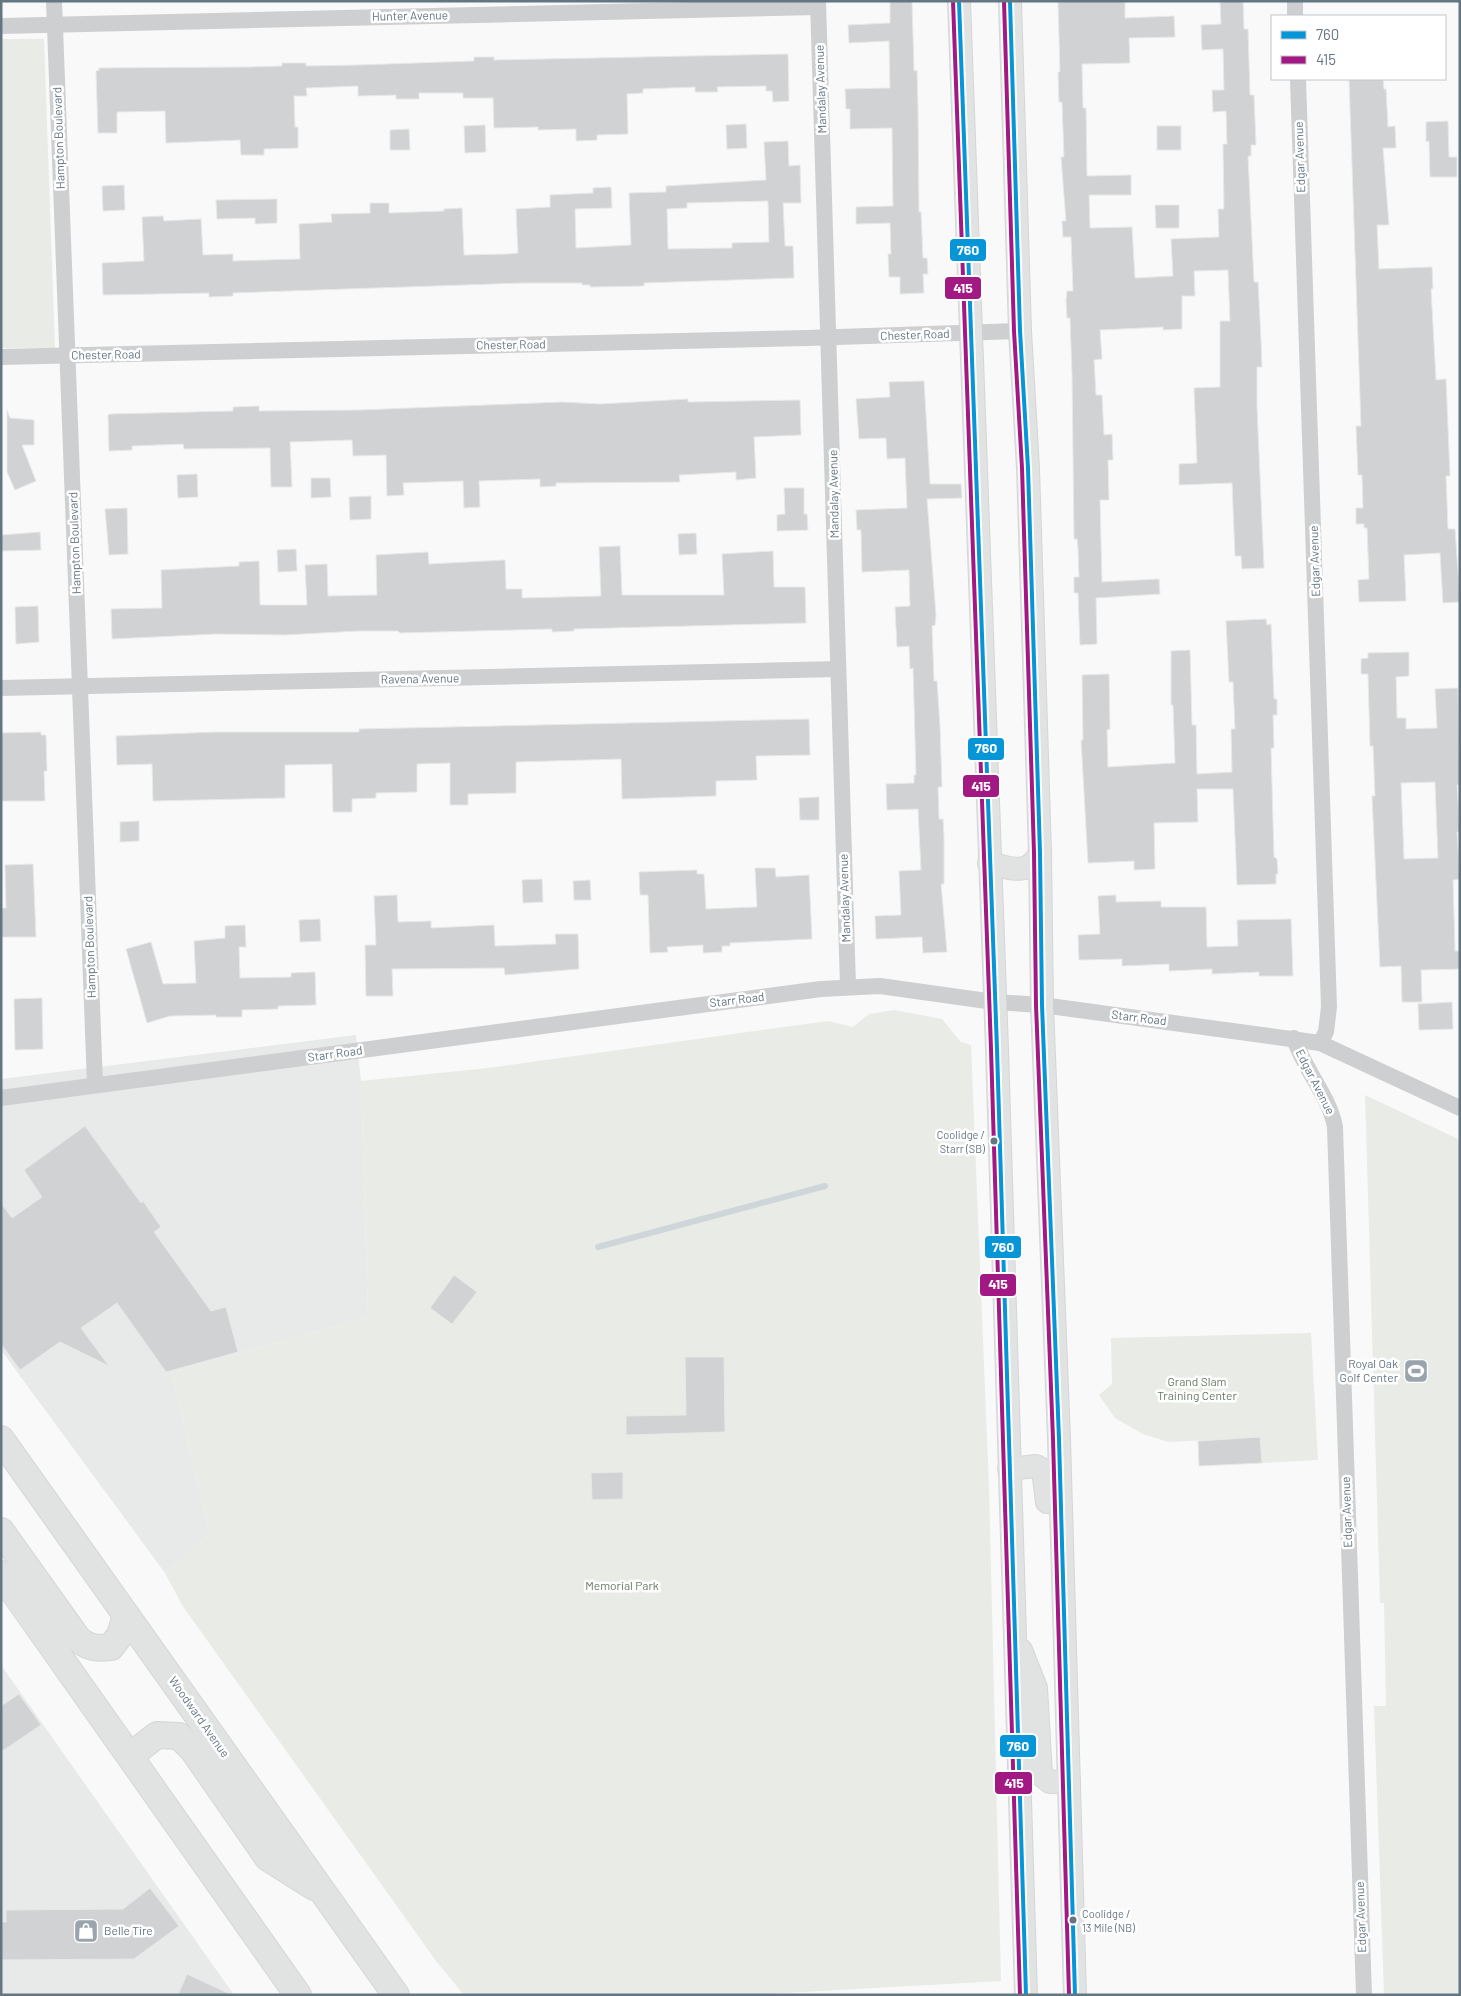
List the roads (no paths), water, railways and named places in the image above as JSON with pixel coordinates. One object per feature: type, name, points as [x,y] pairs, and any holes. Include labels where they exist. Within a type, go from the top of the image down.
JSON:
[{"type":"main road","points":[[959,1],[1026,1995]]},
{"type":"main road","points":[[1010,1],[1020,331],[1028,468],[1040,853],[1042,1005],[1059,1440],[1075,1995]]},
{"type":"main road","points":[[989,863],[1024,869],[1034,864],[1040,853]]},
{"type":"main road","name":"Woodward Avenue","points":[[1,1439],[396,1995]]},
{"type":"main road","points":[[1009,1469],[1036,1466],[1043,1470],[1045,1476],[1050,1594],[1064,1646]]},
{"type":"main road","points":[[1,1531],[78,1639],[88,1647],[99,1649],[111,1647],[120,1635],[126,1615]]},
{"type":"main road","points":[[1,1574],[298,1995]]},
{"type":"main road","points":[[1014,1632],[1036,1688],[1041,1775],[1050,1782],[1069,1781]]},
{"type":"main road","points":[[130,1756],[157,1735],[178,1736],[193,1750],[268,1858],[325,1894]]},
{"type":"street","name":"Hampton Boulevard","points":[[54,1],[95,1084]]},
{"type":"street","points":[[1295,1],[1295,15]]},
{"type":"street","name":"Hunter Avenue","points":[[1,26],[818,4]]},
{"type":"street","name":"Mandalay Avenue","points":[[818,4],[830,337],[848,986]]},
{"type":"street","name":"Edgar Avenue","points":[[1298,80],[1329,1007],[1326,1032],[1320,1043]]},
{"type":"street","name":"Chester Road","points":[[1,357],[1020,331]]},
{"type":"street","name":"Ravena Avenue","points":[[1,688],[838,669]]},
{"type":"street","name":"Starr Road","points":[[1,1098],[95,1084],[848,986],[880,986],[994,1002],[1042,1005],[1320,1043],[1460,1108]]},
{"type":"street","name":"Edgar Avenue","points":[[1294,1038],[1299,1054],[1333,1118],[1364,1995]]},
{"type":"waterway","points":[[598,1247],[825,1186]]},
{"type":"place","name":"Coolidge / Starr (SB)","points":[[994,1141]]},
{"type":"place","name":"Royal Oak Golf Center","points":[[1416,1371]]},
{"type":"place","name":"Coolidge / 13 Mile (NB)","points":[[1073,1920]]},
{"type":"place","name":"Belle Tire","points":[[86,1931]]},
{"type":"park label","name":"Grand Slam Training Center","points":[[1197,1389]]},
{"type":"park label","name":"Memorial Park","points":[[622,1586]]}]
